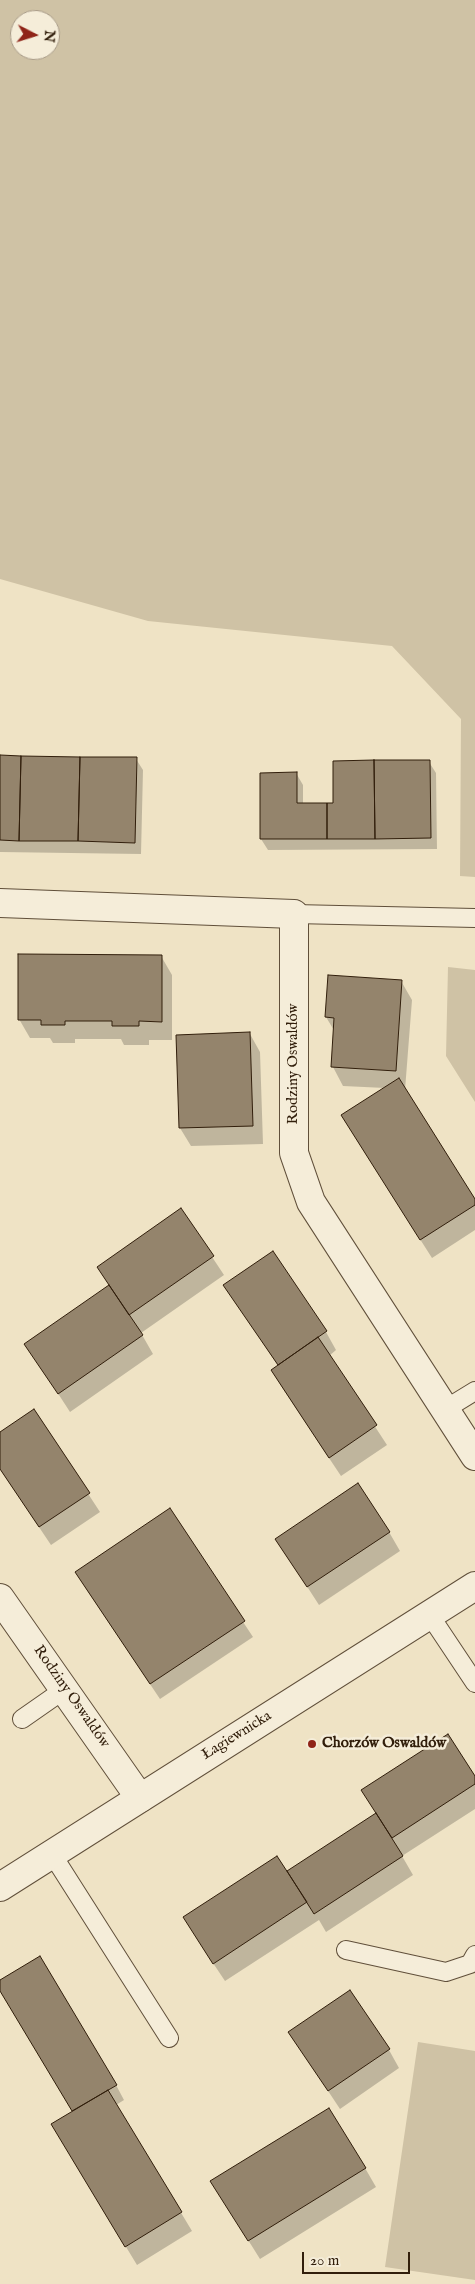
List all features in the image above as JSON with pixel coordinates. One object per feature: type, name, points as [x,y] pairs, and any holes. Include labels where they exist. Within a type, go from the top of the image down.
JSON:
[{"type":"street","points":[[0,903],[294,914]]},
{"type":"street","name":"Rodziny Oswaldów","points":[[294,914],[294,1153],[310,1202],[475,1456]]},
{"type":"street","name":"Łagiewnicka","points":[[0,1887],[475,1586]]},
{"type":"street","name":"Rodziny Oswaldów","points":[[0,1598],[140,1798]]},
{"type":"lane","points":[[294,914],[475,918]]},
{"type":"lane","points":[[444,1410],[475,1391]]},
{"type":"lane","points":[[429,1614],[475,1683]]},
{"type":"lane","points":[[22,1719],[65,1689]]},
{"type":"lane","points":[[52,1854],[170,2038]]},
{"type":"lane","points":[[346,1950],[446,1972],[470,1964],[475,1955]]},
{"type":"shaded area","points":[[0,0],[475,0],[475,877],[460,876],[461,719],[392,646],[148,621],[0,579]]},
{"type":"shaded area","points":[[448,967],[475,970],[475,1102],[446,1056]]},
{"type":"shaded area","points":[[418,2042],[475,2051],[475,2280],[385,2267]]},
{"type":"building","points":[[0,755],[21,756],[19,841],[0,840]]},
{"type":"building","points":[[21,756],[80,757],[78,841],[19,841]]},
{"type":"building","points":[[80,757],[137,757],[135,843],[78,841]]},
{"type":"building","points":[[374,760],[430,760],[431,838],[375,839]]},
{"type":"building","points":[[374,760],[375,839],[327,839],[327,803],[333,803],[333,761]]},
{"type":"building","points":[[297,772],[297,803],[327,803],[327,839],[260,839],[260,773]]},
{"type":"building","points":[[18,954],[162,955],[162,1022],[139,1021],[139,1026],[112,1026],[112,1021],[65,1021],[65,1025],[41,1025],[41,1020],[18,1020]]},
{"type":"building","points":[[328,975],[402,980],[396,1071],[331,1067],[334,1018],[325,1017]]},
{"type":"building","points":[[250,1032],[253,1126],[179,1128],[176,1035]]},
{"type":"building","points":[[399,1078],[475,1199],[475,1205],[420,1240],[341,1115]]},
{"type":"building","points":[[181,1208],[214,1256],[129,1315],[97,1267]]},
{"type":"building","points":[[273,1251],[327,1331],[278,1365],[223,1285]]},
{"type":"building","points":[[109,1285],[143,1335],[58,1394],[24,1344]]},
{"type":"building","points":[[318,1337],[377,1425],[329,1458],[271,1370]]},
{"type":"building","points":[[34,1409],[90,1493],[39,1527],[0,1469],[0,1432]]},
{"type":"building","points":[[358,1483],[390,1532],[307,1587],[275,1539]]},
{"type":"building","points":[[170,1508],[245,1621],[150,1684],[75,1572]]},
{"type":"building","points":[[448,1734],[475,1776],[475,1784],[392,1838],[361,1790]]},
{"type":"building","points":[[376,1813],[403,1856],[314,1914],[287,1871]]},
{"type":"building","points":[[277,1856],[307,1902],[213,1964],[183,1917]]},
{"type":"building","points":[[40,1956],[117,2085],[72,2111],[0,1991],[0,1980]]},
{"type":"building","points":[[350,1990],[390,2049],[328,2091],[288,2032]]},
{"type":"building","points":[[108,2090],[182,2212],[125,2247],[51,2124]]},
{"type":"building","points":[[329,2108],[366,2168],[248,2241],[210,2181]]},
{"type":"place","name":"Chorzów Oswaldów","points":[[312,1744]]}]
